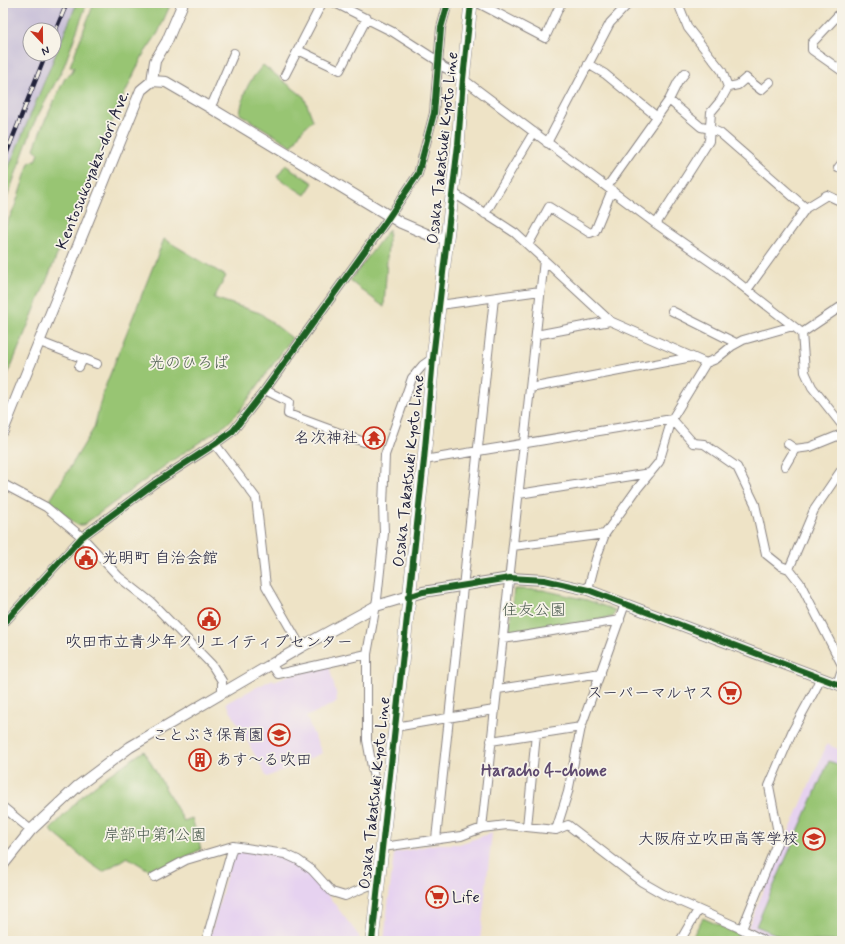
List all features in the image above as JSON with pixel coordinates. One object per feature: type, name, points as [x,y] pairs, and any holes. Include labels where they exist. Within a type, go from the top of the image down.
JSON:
[{"type":"main road","name":"Osaka Takatsuki Kyoto Line","points":[[372,941],[472,3]]},
{"type":"street","points":[[152,81],[155,61],[167,41],[183,3]]},
{"type":"street","points":[[285,75],[322,3]]},
{"type":"street","points":[[335,3],[393,32],[438,61],[443,67],[455,73],[656,224],[722,270],[802,333],[805,372],[812,388],[838,413],[842,425]]},
{"type":"street","points":[[3,624],[82,537],[155,483],[233,431],[265,390],[418,174],[434,113],[441,28],[448,3]]},
{"type":"street","points":[[478,3],[545,38],[561,3]]},
{"type":"street","points":[[547,143],[610,23],[629,3]]},
{"type":"street","points":[[656,224],[710,142],[711,112],[721,100],[728,87],[722,71],[688,28],[678,3]]},
{"type":"street","points":[[842,11],[812,43],[812,50],[842,71]]},
{"type":"street","points":[[298,50],[340,70],[367,18]]},
{"type":"street","points":[[209,106],[214,102],[234,53]]},
{"type":"street","points":[[588,64],[605,74],[656,116]]},
{"type":"street","points":[[528,245],[549,207],[590,233],[595,231],[610,188],[656,116],[669,100],[678,82],[685,73]]},
{"type":"street","points":[[728,87],[738,85],[746,78],[761,90],[770,82]]},
{"type":"street","name":"Kentosukoyaka-dori Ave.","points":[[3,431],[141,90],[152,81],[166,82],[209,106],[389,216],[430,235],[446,239]]},
{"type":"street","points":[[669,100],[701,126],[711,128],[720,133],[806,208]]},
{"type":"street","points":[[485,214],[534,132]]},
{"type":"street","points":[[452,192],[515,233],[610,321],[692,357],[706,362],[716,359],[736,343],[751,337],[793,326]]},
{"type":"street","points":[[747,290],[806,208],[827,196],[842,202]]},
{"type":"street","points":[[482,828],[544,260]]},
{"type":"street","points":[[440,305],[540,291]]},
{"type":"street","points":[[436,839],[494,298]]},
{"type":"street","points":[[802,333],[842,306]]},
{"type":"street","points":[[672,311],[736,343]]},
{"type":"street","points":[[536,335],[610,321]]},
{"type":"street","points":[[40,342],[97,364]]},
{"type":"street","points":[[530,388],[692,357]]},
{"type":"street","points":[[387,804],[378,792],[367,740],[367,654],[376,606],[384,533],[383,505],[385,456],[412,378],[423,365],[433,358]]},
{"type":"street","points":[[79,367],[83,359]]},
{"type":"street","points":[[588,590],[596,559],[605,534],[637,489],[659,462],[672,419],[706,362]]},
{"type":"street","points":[[265,390],[289,402],[288,414],[364,442]]},
{"type":"street","points":[[424,460],[672,419]]},
{"type":"street","points":[[672,419],[693,443],[704,444],[737,467],[755,504],[766,554],[780,566],[788,569],[800,583],[842,666]]},
{"type":"street","points":[[788,444],[795,449],[810,447],[842,434]]},
{"type":"street","points":[[215,444],[256,498],[266,586],[302,647]]},
{"type":"street","points":[[785,466],[795,449]]},
{"type":"street","points":[[788,569],[814,510],[842,469]]},
{"type":"street","points":[[519,494],[650,473]]},
{"type":"street","points":[[3,484],[46,507],[82,537],[119,577],[152,603],[212,665],[222,681],[222,693]]},
{"type":"street","points":[[513,546],[605,534]]},
{"type":"street","points":[[3,865],[31,830],[78,786],[130,747],[302,647],[376,606],[423,592],[510,578],[544,580],[588,590],[840,685],[842,669]]},
{"type":"street","points":[[556,830],[568,792],[581,727],[625,604]]},
{"type":"street","points":[[503,639],[620,620]]},
{"type":"street","points":[[272,665],[278,674],[367,654]]},
{"type":"street","points":[[498,689],[601,673]]},
{"type":"street","points":[[742,929],[779,838],[769,786],[792,732],[820,678]]},
{"type":"street","points":[[395,727],[449,719],[494,710]]},
{"type":"street","points":[[491,741],[581,727]]},
{"type":"street","points":[[527,827],[536,734]]},
{"type":"street","points":[[3,807],[31,830]]},
{"type":"street","points":[[383,847],[461,836],[482,828],[507,824],[556,830],[568,825],[642,882],[663,894],[742,929],[764,941]]},
{"type":"street","points":[[206,941],[233,846]]},
{"type":"street","points":[[154,877],[186,860],[233,846],[285,854],[298,860],[312,870],[332,892],[345,896],[368,886],[378,884]]},
{"type":"street","points":[[680,941],[698,910]]},
{"type":"shaded area","points":[[3,3],[77,3],[62,39],[62,22],[22,22],[22,62],[52,62],[3,181]]},
{"type":"shaded area","name":"ことぶき保育園","points":[[329,666],[337,702],[306,717],[322,753],[267,777],[226,703],[273,679],[274,681],[289,675]]},
{"type":"shaded area","name":"大阪府立吹田高等学校","points":[[827,744],[842,751],[842,941],[776,941],[748,927]]},
{"type":"shaded area","name":"Life","points":[[492,833],[480,941],[384,941],[394,853],[437,844],[459,844]]},
{"type":"shaded area","points":[[237,849],[285,856],[310,872],[359,936],[359,941],[209,941],[233,851]]},
{"type":"green space","points":[[77,3],[87,3],[64,66],[34,123],[3,209],[3,181],[52,62],[62,62],[62,39]]},
{"type":"green space","points":[[94,3],[171,3],[158,33],[143,55],[117,110],[3,386],[3,231],[15,206],[29,163],[37,159],[39,153],[34,149],[42,127],[65,78],[71,74],[74,67],[70,66]]},
{"type":"green space","points":[[263,65],[304,97],[313,120],[303,129],[292,146],[240,114],[247,88],[253,77]]},
{"type":"green space","points":[[285,165],[313,183],[305,195],[277,177]]},
{"type":"green space","points":[[389,229],[384,307],[350,281]]},
{"type":"green space","name":"光のひろば","points":[[164,239],[226,276],[214,298],[260,313],[292,338],[239,412],[227,424],[173,460],[83,525],[77,525],[49,502],[94,428],[103,392]]},
{"type":"green space","name":"住友公園","points":[[514,589],[543,590],[587,600],[615,610],[613,617],[512,634],[509,631]]},
{"type":"green space","name":"岸部中第1公園","points":[[144,751],[184,821],[192,818],[201,849],[158,872],[152,872],[127,857],[103,872],[50,830],[84,794],[107,776]]},
{"type":"green space","name":"大阪府立吹田高等学校","points":[[829,761],[842,766],[842,941],[792,941],[756,926]]},
{"type":"green space","points":[[703,918],[753,941],[690,941]]},
{"type":"railway","points":[[59,22],[67,3]]},
{"type":"railway","points":[[3,162],[43,62]]},
{"type":"cycle path","points":[[3,624],[82,537],[155,483],[233,431],[265,390],[385,223],[418,174],[434,113],[441,28],[448,3]]},
{"type":"cycle path","points":[[372,941],[424,460],[433,358],[458,145],[471,3]]},
{"type":"cycle path","points":[[408,597],[423,592],[510,578],[544,580],[588,590],[842,686]]},
{"type":"place","name":"名次神社","points":[[374,438]]},
{"type":"place","name":"光明町 自治会館","points":[[86,558]]},
{"type":"place","name":"吹田市立青少年クリエイティブセンター","points":[[209,619]]},
{"type":"place","name":"スーパーマルヤス","points":[[730,693]]},
{"type":"place","name":"ことぶき保育園","points":[[279,735]]},
{"type":"place","name":"あす～る吹田","points":[[200,760]]},
{"type":"place","name":"大阪府立吹田高等学校","points":[[814,839]]},
{"type":"place","name":"Life","points":[[437,897]]},
{"type":"district","name":"Haracho 4-chome","points":[[544,771]]}]
